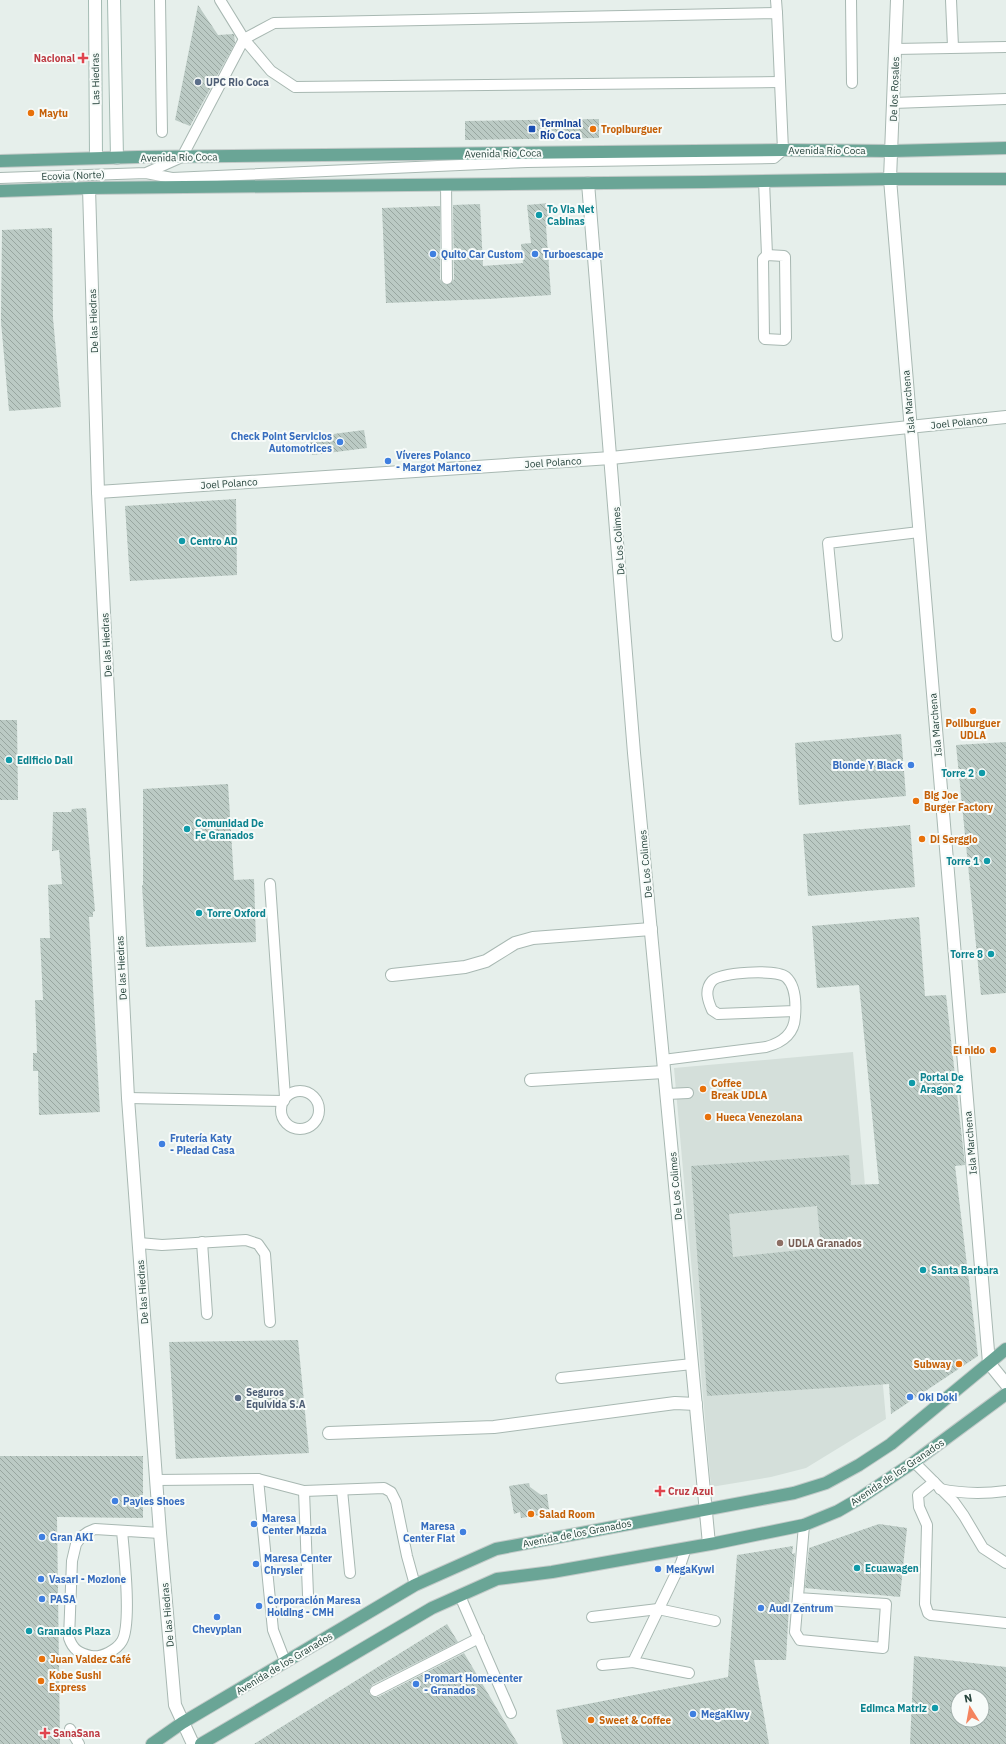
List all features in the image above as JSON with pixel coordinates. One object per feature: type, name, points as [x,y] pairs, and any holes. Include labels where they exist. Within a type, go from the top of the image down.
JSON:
[{"type":"main road","name":"Avenida Río Coca","points":[[0,161],[96,158],[783,150],[892,151],[1006,148]]},
{"type":"main road","points":[[0,191],[88,188],[1006,179]]},
{"type":"main road","name":"Avenida de los Granados","points":[[152,1744],[182,1723],[414,1585],[496,1549],[794,1493],[826,1483],[859,1465],[891,1444],[1006,1349]]},
{"type":"main road","name":"Avenida de los Granados","points":[[208,1742],[432,1608],[497,1579],[552,1572],[709,1544],[804,1525],[838,1511],[858,1500],[914,1462],[1006,1394]]},
{"type":"street","name":"Las Hiedras","points":[[94,0],[96,158]]},
{"type":"street","name":"Las Hiedras","points":[[114,0],[117,158]]},
{"type":"street","name":"De los Rosales","points":[[890,179],[897,0]]},
{"type":"street","name":"Isla Marchena","points":[[890,179],[989,1363]]},
{"type":"street","name":"De Los Colimes","points":[[588,183],[634,753],[709,1544]]},
{"type":"street","name":"De las Hiedras","points":[[88,188],[98,492],[128,1098],[160,1533],[175,1705],[193,1744]]},
{"type":"street","name":"Joel Polanco","points":[[98,492],[611,458],[1006,417]]},
{"type":"street","points":[[392,975],[466,967],[486,961],[515,943],[533,938],[651,929]]},
{"type":"street","points":[[531,1080],[664,1066]]},
{"type":"street","points":[[989,1363],[1006,1384]]},
{"type":"street","points":[[329,1433],[494,1427],[675,1403],[696,1404]]},
{"type":"lane","points":[[160,0],[162,132]]},
{"type":"lane","points":[[146,173],[172,178],[527,162],[774,158],[783,150],[776,0]]},
{"type":"lane","points":[[851,0],[852,83]]},
{"type":"lane","points":[[951,0],[953,47]]},
{"type":"lane","points":[[222,1],[244,39],[271,71],[295,87],[780,82]]},
{"type":"lane","points":[[146,173],[182,157],[244,39],[274,23],[777,13]]},
{"type":"lane","points":[[895,49],[1006,46]]},
{"type":"lane","points":[[893,103],[1006,99]]},
{"type":"lane","name":"Ecovia (Norte)","points":[[0,178],[146,173]]},
{"type":"lane","points":[[764,181],[767,256]]},
{"type":"lane","points":[[446,184],[446,279]]},
{"type":"lane","points":[[767,256],[785,257],[786,338],[784,340],[764,338],[763,258],[767,256]]},
{"type":"lane","points":[[837,636],[828,543],[919,532]]},
{"type":"lane","points":[[128,1098],[285,1099],[270,884]]},
{"type":"lane","points":[[664,1066],[766,1047],[776,1044],[784,1039],[793,1028],[795,1011],[794,994],[791,984],[786,977],[781,974],[768,972],[720,977],[712,980],[708,986],[708,1003],[712,1010],[718,1014],[795,1011]]},
{"type":"lane","points":[[667,1094],[688,1092]]},
{"type":"lane","points":[[139,1243],[162,1245],[246,1240],[258,1244],[265,1254],[270,1322]]},
{"type":"lane","points":[[202,1242],[207,1314]]},
{"type":"lane","points":[[561,1378],[692,1364]]},
{"type":"lane","points":[[914,1462],[937,1485],[964,1516],[983,1548],[1006,1563]]},
{"type":"lane","points":[[156,1480],[258,1479],[304,1491],[384,1488],[391,1492],[396,1502],[414,1585]]},
{"type":"lane","points":[[258,1479],[273,1630],[285,1661]]},
{"type":"lane","points":[[1006,1491],[979,1494],[958,1493],[937,1485],[918,1495],[919,1507],[927,1525],[925,1604],[928,1613],[931,1615],[1006,1623]]},
{"type":"lane","points":[[342,1490],[350,1573]]},
{"type":"lane","points":[[304,1491],[308,1595]]},
{"type":"lane","points":[[798,1598],[886,1604],[882,1648],[800,1640],[795,1632],[804,1525]]},
{"type":"lane","points":[[122,1531],[126,1598],[125,1633],[122,1642],[106,1654],[94,1656],[80,1654],[72,1647],[69,1638],[72,1561],[76,1544],[88,1532],[95,1529],[160,1533]]},
{"type":"lane","points":[[633,1662],[681,1563],[686,1548]]},
{"type":"lane","points":[[460,1596],[511,1713]]},
{"type":"lane","points":[[592,1617],[658,1609],[715,1621]]},
{"type":"lane","points":[[375,1691],[479,1638]]},
{"type":"lane","points":[[602,1665],[633,1662],[689,1673]]},
{"type":"lane","points":[[70,1729],[79,1744]]},
{"type":"shaded area","name":"UDLA Granados","points":[[853,1052],[886,1419],[806,1468],[771,1477],[711,1487],[674,1068]]},
{"type":"building","name":"UPC Rio Coca","points":[[198,5],[218,35],[234,34],[235,43],[190,126],[175,120]]},
{"type":"building","name":"Terminal Río Coca","points":[[599,119],[599,138],[465,140],[465,121]]},
{"type":"building","name":"Quito Car Custom","points":[[549,203],[551,225],[546,226],[551,295],[386,303],[382,208],[440,206],[440,279],[447,285],[454,279],[453,205],[480,204],[483,266],[523,263],[521,244],[531,243],[527,205]]},
{"type":"building","points":[[52,228],[53,318],[61,407],[9,411],[1,322],[2,230]]},
{"type":"building","points":[[364,430],[367,448],[312,455],[310,437]]},
{"type":"building","name":"Centro AD","points":[[236,499],[237,575],[130,581],[125,506]]},
{"type":"building","name":"Edificio Dali","points":[[0,720],[17,720],[18,800],[0,800]]},
{"type":"building","points":[[901,734],[906,796],[799,805],[795,743]]},
{"type":"building","points":[[1006,742],[1006,993],[981,995],[956,745]]},
{"type":"building","points":[[228,784],[234,880],[254,879],[256,942],[146,947],[142,885],[143,789]]},
{"type":"building","points":[[86,808],[95,911],[93,912],[93,917],[89,917],[100,1112],[39,1115],[38,1071],[33,1071],[33,1053],[37,1053],[35,1000],[43,1000],[40,938],[50,938],[48,885],[62,884],[59,850],[52,851],[53,812],[71,812],[72,809]]},
{"type":"building","points":[[910,825],[915,887],[808,896],[803,834]]},
{"type":"building","points":[[919,917],[925,996],[946,995],[965,1165],[955,1166],[978,1356],[891,1414],[889,1384],[707,1396],[691,1166],[849,1155],[851,1185],[879,1184],[859,985],[817,988],[812,926]],"holes":[[[817,1206],[821,1248],[733,1257],[729,1214]]]},
{"type":"building","name":"Seguros Equivida S.A","points":[[298,1340],[309,1453],[176,1459],[169,1342]]},
{"type":"building","name":"Granados Plaza","points":[[0,1456],[143,1456],[143,1518],[57,1517],[60,1744],[0,1744]]},
{"type":"building","points":[[529,1483],[530,1487],[541,1495],[547,1494],[549,1509],[540,1510],[540,1515],[521,1518],[520,1512],[514,1514],[509,1486]]},
{"type":"building","name":"Ecuawagen","points":[[879,1524],[907,1528],[900,1597],[805,1588],[809,1548]]},
{"type":"building","points":[[793,1546],[792,1554],[795,1553],[792,1587],[790,1587],[786,1660],[754,1660],[769,1744],[563,1744],[556,1710],[728,1677],[737,1555]]},
{"type":"building","name":"Promart Homecenter - Granados","points":[[447,1624],[458,1642],[372,1685],[369,1690],[369,1694],[374,1697],[378,1697],[464,1653],[518,1744],[254,1744]]},
{"type":"building","name":"Edimca Matriz","points":[[914,1656],[1006,1667],[1006,1744],[910,1744]]},
{"type":"place","name":"Nacional","points":[[83,58]]},
{"type":"place","name":"UPC Rio Coca","points":[[198,82]]},
{"type":"place","name":"Maytu","points":[[31,113]]},
{"type":"place","name":"Terminal Río Coca","points":[[532,129]]},
{"type":"place","name":"Tropiburguer","points":[[593,129]]},
{"type":"place","name":"To Via Net Cabinas","points":[[539,215]]},
{"type":"place","name":"Quito Car Custom","points":[[433,254]]},
{"type":"place","name":"Turboescape","points":[[535,254]]},
{"type":"place","name":"Check Point Servicios Automotrices","points":[[340,442]]},
{"type":"place","name":"Víveres Polanco - Margot Martonez","points":[[388,461]]},
{"type":"place","name":"Centro AD","points":[[182,541]]},
{"type":"place","name":"Poliburguer UDLA","points":[[973,711]]},
{"type":"place","name":"Edificio Dali","points":[[9,760]]},
{"type":"place","name":"Blonde Y Black","points":[[911,765]]},
{"type":"place","name":"Torre 2","points":[[982,773]]},
{"type":"place","name":"Big Joe Burger Factory","points":[[916,801]]},
{"type":"place","name":"Comunidad De Fe Granados","points":[[187,829]]},
{"type":"place","name":"Di Serggio","points":[[922,839]]},
{"type":"place","name":"Torre 1","points":[[987,861]]},
{"type":"place","name":"Torre Oxford","points":[[199,913]]},
{"type":"place","name":"Torre 8","points":[[991,954]]},
{"type":"place","name":"El nido","points":[[993,1050]]},
{"type":"place","name":"Portal De Aragon 2","points":[[912,1083]]},
{"type":"place","name":"Coffee Break UDLA","points":[[703,1089]]},
{"type":"place","name":"Hueca Venezolana","points":[[708,1117]]},
{"type":"place","name":"Frutería Katy - Piedad Casa","points":[[162,1144]]},
{"type":"place","name":"UDLA Granados","points":[[780,1243]]},
{"type":"place","name":"Santa Barbara","points":[[923,1270]]},
{"type":"place","name":"Subway","points":[[959,1364]]},
{"type":"place","name":"Oki Doki","points":[[910,1397]]},
{"type":"place","name":"Seguros Equivida S.A","points":[[238,1398]]},
{"type":"place","name":"Cruz Azul","points":[[660,1491]]},
{"type":"place","name":"Payles Shoes","points":[[115,1501]]},
{"type":"place","name":"Salad Room","points":[[531,1514]]},
{"type":"place","name":"Maresa Center Mazda","points":[[254,1524]]},
{"type":"place","name":"Maresa Center Fiat","points":[[463,1532]]},
{"type":"place","name":"Gran AKI","points":[[42,1537]]},
{"type":"place","name":"Maresa Center Chrysler","points":[[256,1564]]},
{"type":"place","name":"Ecuawagen","points":[[857,1568]]},
{"type":"place","name":"MegaKywi","points":[[658,1569]]},
{"type":"place","name":"Vasari - Mozione","points":[[41,1579]]},
{"type":"place","name":"PASA","points":[[42,1599]]},
{"type":"place","name":"Corporación Maresa Holding - CMH","points":[[259,1606]]},
{"type":"place","name":"Audi Zentrum","points":[[761,1608]]},
{"type":"place","name":"Chevyplan","points":[[217,1617]]},
{"type":"place","name":"Granados Plaza","points":[[29,1631]]},
{"type":"place","name":"Juan Valdez Café","points":[[42,1659]]},
{"type":"place","name":"Kobe Sushi Express","points":[[41,1681]]},
{"type":"place","name":"Promart Homecenter - Granados","points":[[416,1684]]},
{"type":"place","name":"Edimca Matriz","points":[[935,1708]]},
{"type":"place","name":"MegaKiwy","points":[[693,1714]]},
{"type":"place","name":"Sweet & Coffee","points":[[591,1720]]},
{"type":"place","name":"SanaSana","points":[[45,1733]]}]
